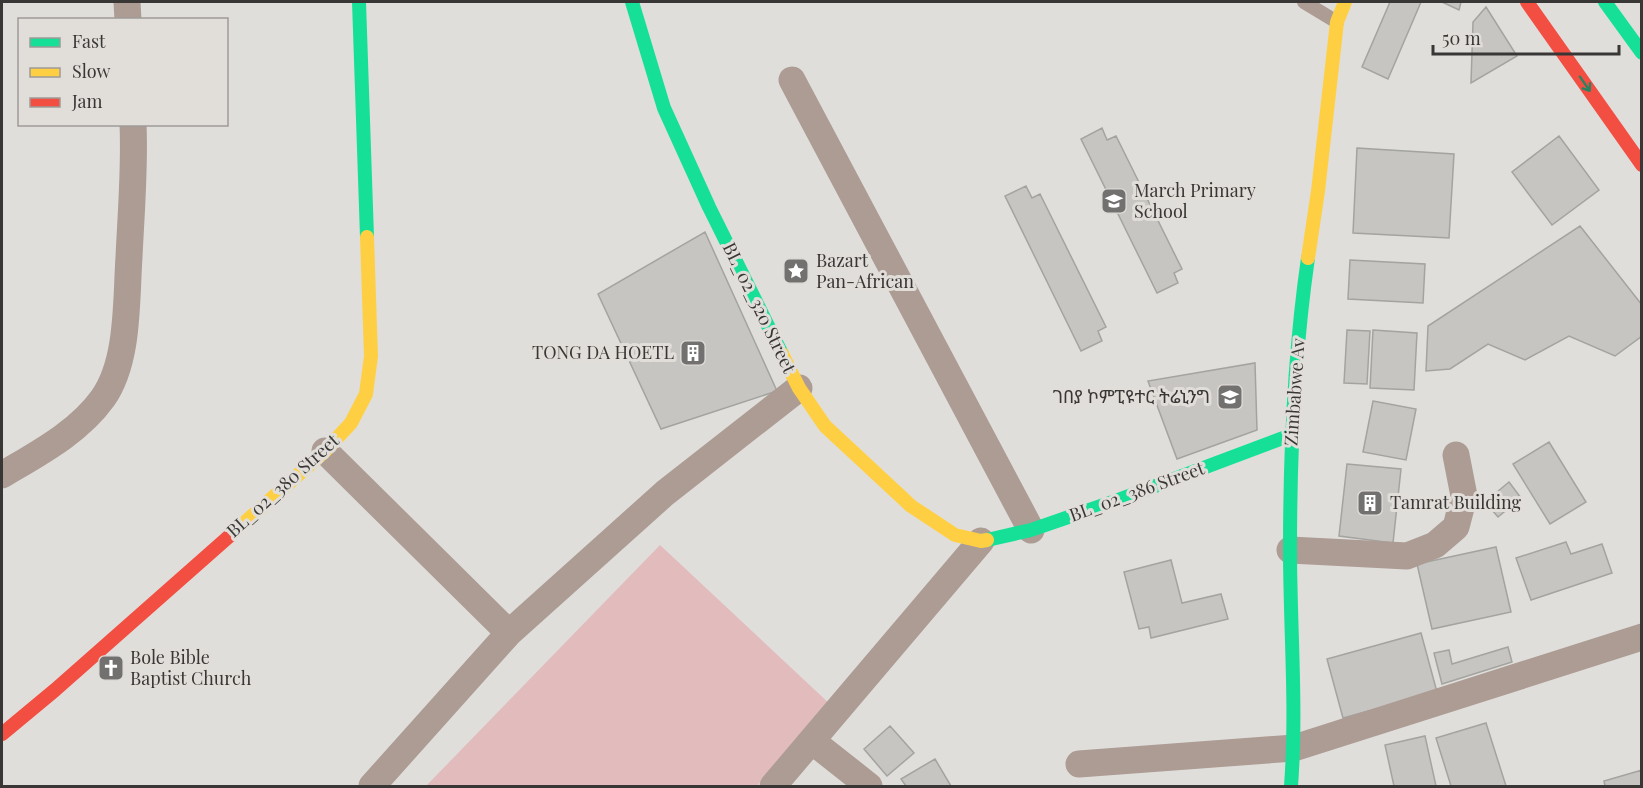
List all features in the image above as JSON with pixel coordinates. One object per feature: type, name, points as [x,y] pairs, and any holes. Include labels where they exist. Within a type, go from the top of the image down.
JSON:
[{"type":"street","points":[[127,2],[128,18]]},
{"type":"street","name":"BL_02_380 Street","points":[[2,734],[55,690],[325,451],[351,423],[366,394],[371,356],[359,2]]},
{"type":"street","name":"BL_02_320 Street","points":[[632,2],[664,108],[709,207],[799,388],[825,426],[911,506],[956,535],[981,541]]},
{"type":"street","name":"Zimbabwe Av","points":[[1291,786],[1294,748],[1290,550],[1291,435],[1301,307],[1318,191],[1337,22],[1345,2]]},
{"type":"street","points":[[1527,2],[1641,165]]},
{"type":"street","points":[[1605,2],[1641,53]]},
{"type":"street","points":[[792,80],[1031,530]]},
{"type":"street","points":[[2,475],[54,444],[84,419],[103,398],[115,374],[123,338],[131,218],[133,126]]},
{"type":"street","points":[[372,786],[509,633],[665,493],[799,388]]},
{"type":"street","name":"BL_02_386 Street","points":[[981,541],[1031,530],[1291,435]]},
{"type":"street","points":[[325,451],[509,633]]},
{"type":"street","points":[[1290,550],[1407,556],[1435,545],[1456,527],[1464,496],[1456,455]]},
{"type":"street","points":[[773,786],[981,541]]},
{"type":"street","points":[[1079,764],[1294,748],[1641,637]]},
{"type":"street","points":[[812,741],[869,786]]},
{"type":"lane","points":[[1304,2],[1337,22]]},
{"type":"shaded area","points":[[660,545],[832,706],[757,786],[426,786]]},
{"type":"building","points":[[1390,2],[1421,2],[1388,79],[1362,67]]},
{"type":"building","points":[[1442,2],[1461,2],[1459,10]]},
{"type":"building","points":[[1486,7],[1517,56],[1471,83],[1473,22]]},
{"type":"building","points":[[1102,128],[1107,140],[1116,136],[1182,269],[1174,273],[1178,283],[1157,293],[1081,139]]},
{"type":"building","points":[[1559,136],[1599,190],[1552,225],[1512,172]]},
{"type":"building","points":[[1357,148],[1454,154],[1449,238],[1353,233]]},
{"type":"building","points":[[1026,186],[1032,198],[1040,194],[1106,327],[1098,331],[1102,341],[1081,351],[1005,196]]},
{"type":"building","points":[[1580,226],[1642,305],[1642,336],[1615,356],[1569,336],[1525,360],[1488,344],[1450,369],[1426,371],[1428,326]]},
{"type":"building","name":"TONG DA HOETL","points":[[705,232],[777,391],[661,429],[598,294]]},
{"type":"building","points":[[1350,260],[1425,264],[1423,303],[1348,299]]},
{"type":"building","points":[[1347,330],[1370,331],[1367,384],[1344,383]]},
{"type":"building","points":[[1373,330],[1417,333],[1414,390],[1370,388]]},
{"type":"building","points":[[1255,363],[1257,430],[1177,459],[1148,381]]},
{"type":"building","points":[[1373,401],[1416,409],[1406,460],[1363,452]]},
{"type":"building","points":[[1549,442],[1586,502],[1550,524],[1513,464]]},
{"type":"building","name":"Tamrat Building","points":[[1347,464],[1401,469],[1393,543],[1339,536]]},
{"type":"building","points":[[1509,482],[1521,498],[1498,517],[1485,502]]},
{"type":"building","points":[[1566,542],[1571,554],[1602,544],[1612,573],[1531,600],[1516,558]]},
{"type":"building","points":[[1496,547],[1511,612],[1432,629],[1417,564]]},
{"type":"building","points":[[1171,560],[1182,603],[1221,594],[1228,619],[1151,638],[1149,627],[1139,629],[1124,572]]},
{"type":"building","points":[[1421,633],[1437,692],[1343,718],[1327,659]]},
{"type":"building","points":[[1508,647],[1512,662],[1442,684],[1434,653],[1449,650],[1452,664]]},
{"type":"building","points":[[1486,723],[1506,786],[1451,786],[1436,738]]},
{"type":"building","points":[[890,726],[914,753],[887,776],[864,749]]},
{"type":"building","points":[[1425,736],[1436,786],[1394,786],[1385,745]]},
{"type":"building","points":[[935,759],[951,786],[906,786],[901,779]]},
{"type":"building","points":[[1642,770],[1642,786],[1605,786],[1604,781]]},
{"type":"traffic: fast","points":[[359,2],[367,237]]},
{"type":"traffic: fast","points":[[632,2],[664,108],[709,207],[782,354]]},
{"type":"traffic: fast","points":[[1605,2],[1642,53]]},
{"type":"traffic: fast","points":[[1291,786],[1293,756],[1290,549],[1292,439],[1299,330],[1308,258]]},
{"type":"traffic: fast","points":[[987,540],[1031,530],[1118,500],[1291,435]]},
{"type":"traffic: slow","points":[[1308,258],[1337,22],[1345,2]]},
{"type":"traffic: slow","points":[[234,532],[325,451],[351,423],[366,394],[371,356],[367,237]]},
{"type":"traffic: slow","points":[[782,354],[799,388],[825,426],[911,506],[955,535],[981,541],[987,540]]},
{"type":"traffic: jam","points":[[1527,2],[1642,165]]},
{"type":"traffic: jam","points":[[2,734],[234,532]]},
{"type":"place","name":"March Primary School","points":[[1114,201]]},
{"type":"place","name":"Bazart Pan-African","points":[[796,271]]},
{"type":"place","name":"TONG DA HOETL","points":[[693,353]]},
{"type":"place","name":"ገበያ ኮምፒዩተር ትሬኒንግ","points":[[1230,397]]},
{"type":"place","name":"Tamrat Building","points":[[1370,503]]},
{"type":"place","name":"Bole Bible Baptist Church","points":[[111,668]]}]
